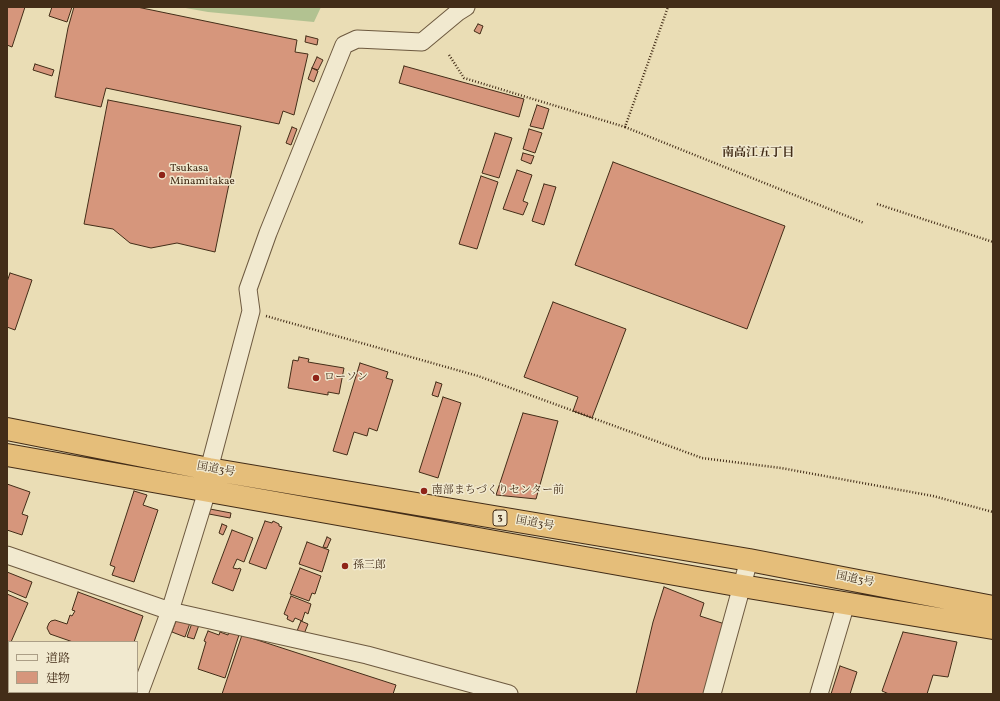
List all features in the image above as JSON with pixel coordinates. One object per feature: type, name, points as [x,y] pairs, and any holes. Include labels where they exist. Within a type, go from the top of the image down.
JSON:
[{"type":"highway","name":"国道3号","points":[[7,429],[210,469],[749,560],[993,607]]},
{"type":"highway","name":"国道3号","points":[[7,455],[742,586],[993,628]]},
{"type":"street","points":[[139,694],[170,611],[207,491],[210,469],[250,311],[248,288],[268,233],[344,45],[357,39],[422,42],[466,7]]},
{"type":"street","points":[[7,554],[170,611],[367,656],[509,694]]},
{"type":"street","points":[[712,694],[749,560]]},
{"type":"street","points":[[819,694],[846,603]]},
{"type":"path","points":[[625,127],[668,7]]},
{"type":"path","points":[[449,55],[464,78],[625,127],[864,223]]},
{"type":"path","points":[[877,204],[993,242]]},
{"type":"path","points":[[250,311],[478,376],[702,458],[781,468],[932,496],[993,512]]},
{"type":"green space","points":[[180,7],[321,7],[314,22],[208,12]]},
{"type":"building","points":[[7,7],[25,7],[12,47],[7,45]]},
{"type":"building","points":[[52,7],[72,7],[67,22],[49,16]]},
{"type":"building","points":[[74,7],[137,7],[297,40],[295,52],[308,54],[294,115],[283,111],[279,124],[106,88],[101,107],[55,97],[68,28]]},
{"type":"building","points":[[478,24],[483,26],[480,34],[474,31]]},
{"type":"building","points":[[306,36],[318,39],[317,45],[305,42]]},
{"type":"building","points":[[317,57],[323,60],[318,70],[312,68]]},
{"type":"building","points":[[35,64],[54,70],[52,76],[33,70]]},
{"type":"building","points":[[404,66],[524,99],[519,117],[399,83]]},
{"type":"building","points":[[312,68],[318,71],[314,82],[308,79]]},
{"type":"building","name":"Tsukasa Minamitakae","points":[[108,100],[241,126],[215,252],[177,243],[151,248],[130,243],[113,229],[84,224]]},
{"type":"building","points":[[537,105],[549,109],[543,129],[530,126]]},
{"type":"building","points":[[292,127],[297,129],[291,145],[286,143]]},
{"type":"building","points":[[529,129],[542,133],[535,153],[523,149]]},
{"type":"building","points":[[495,133],[512,138],[499,178],[482,173]]},
{"type":"building","points":[[523,153],[534,156],[531,164],[521,160]]},
{"type":"building","points":[[613,162],[785,226],[747,329],[575,265]]},
{"type":"building","points":[[517,170],[532,175],[523,201],[528,203],[523,215],[503,209]]},
{"type":"building","points":[[481,176],[498,182],[477,249],[459,244]]},
{"type":"building","points":[[544,184],[556,187],[544,225],[532,221]]},
{"type":"building","points":[[10,273],[32,280],[15,330],[7,327],[7,282]]},
{"type":"building","points":[[553,302],[626,329],[592,418],[573,411],[578,397],[524,377]]},
{"type":"building","name":"ローソン","points":[[299,357],[309,359],[308,362],[344,368],[339,394],[328,392],[328,395],[288,388],[293,360],[298,361]]},
{"type":"building","points":[[360,363],[388,372],[386,378],[393,380],[377,431],[369,428],[367,436],[354,432],[347,455],[333,451]]},
{"type":"building","points":[[436,382],[442,384],[438,397],[432,395]]},
{"type":"building","points":[[443,397],[461,403],[438,478],[419,472]]},
{"type":"building","points":[[523,413],[558,421],[536,499],[496,495]]},
{"type":"building","points":[[7,484],[30,492],[22,514],[28,516],[22,535],[7,530]]},
{"type":"building","points":[[134,491],[147,495],[143,505],[158,510],[134,582],[112,575],[115,567],[110,565]]},
{"type":"building","points":[[210,509],[231,513],[230,518],[209,514]]},
{"type":"building","points":[[265,521],[272,523],[273,521],[282,527],[266,569],[249,563]]},
{"type":"building","points":[[222,524],[227,526],[223,535],[219,533]]},
{"type":"building","points":[[232,530],[253,538],[244,562],[237,559],[233,568],[241,569],[233,591],[212,583]]},
{"type":"building","points":[[327,537],[331,539],[327,548],[323,547]]},
{"type":"building","points":[[307,542],[329,550],[322,572],[299,564]]},
{"type":"building","points":[[300,568],[321,576],[315,594],[312,593],[309,601],[290,594]]},
{"type":"building","points":[[7,572],[32,582],[26,598],[7,590]]},
{"type":"building","points":[[664,587],[704,603],[700,616],[731,626],[712,694],[636,694],[653,622]]},
{"type":"building","points":[[78,592],[143,616],[134,641],[70,641],[50,634],[47,628],[49,623],[55,620],[67,624],[70,615],[72,616],[75,611],[72,610]]},
{"type":"building","points":[[7,594],[28,603],[11,641],[7,641]]},
{"type":"building","points":[[291,596],[311,604],[308,614],[305,612],[302,621],[295,618],[293,622],[287,619],[288,616],[284,614]]},
{"type":"building","points":[[177,618],[190,623],[185,637],[172,632]]},
{"type":"building","points":[[301,621],[308,624],[304,634],[297,631]]},
{"type":"building","points":[[192,623],[199,625],[194,639],[187,637]]},
{"type":"building","points":[[208,631],[219,635],[220,632],[228,635],[229,632],[239,635],[225,678],[198,669],[206,642],[204,641]]},
{"type":"building","points":[[903,632],[957,642],[948,677],[933,675],[927,694],[889,694],[882,691]]},
{"type":"building","points":[[242,635],[396,685],[393,694],[222,694]]},
{"type":"building","points":[[840,666],[857,672],[850,694],[831,694]]},
{"type":"building","points":[[84,693],[121,693],[121,694]]},
{"type":"place","name":"Tsukasa Minamitakae","points":[[162,175]]},
{"type":"place","name":"ローソン","points":[[316,378]]},
{"type":"place","name":"南部まちづくりセンター前","points":[[424,491]]},
{"type":"place","name":"孫三郎","points":[[345,566]]},
{"type":"district","name":"南高江五丁目","points":[[758,154]]}]
